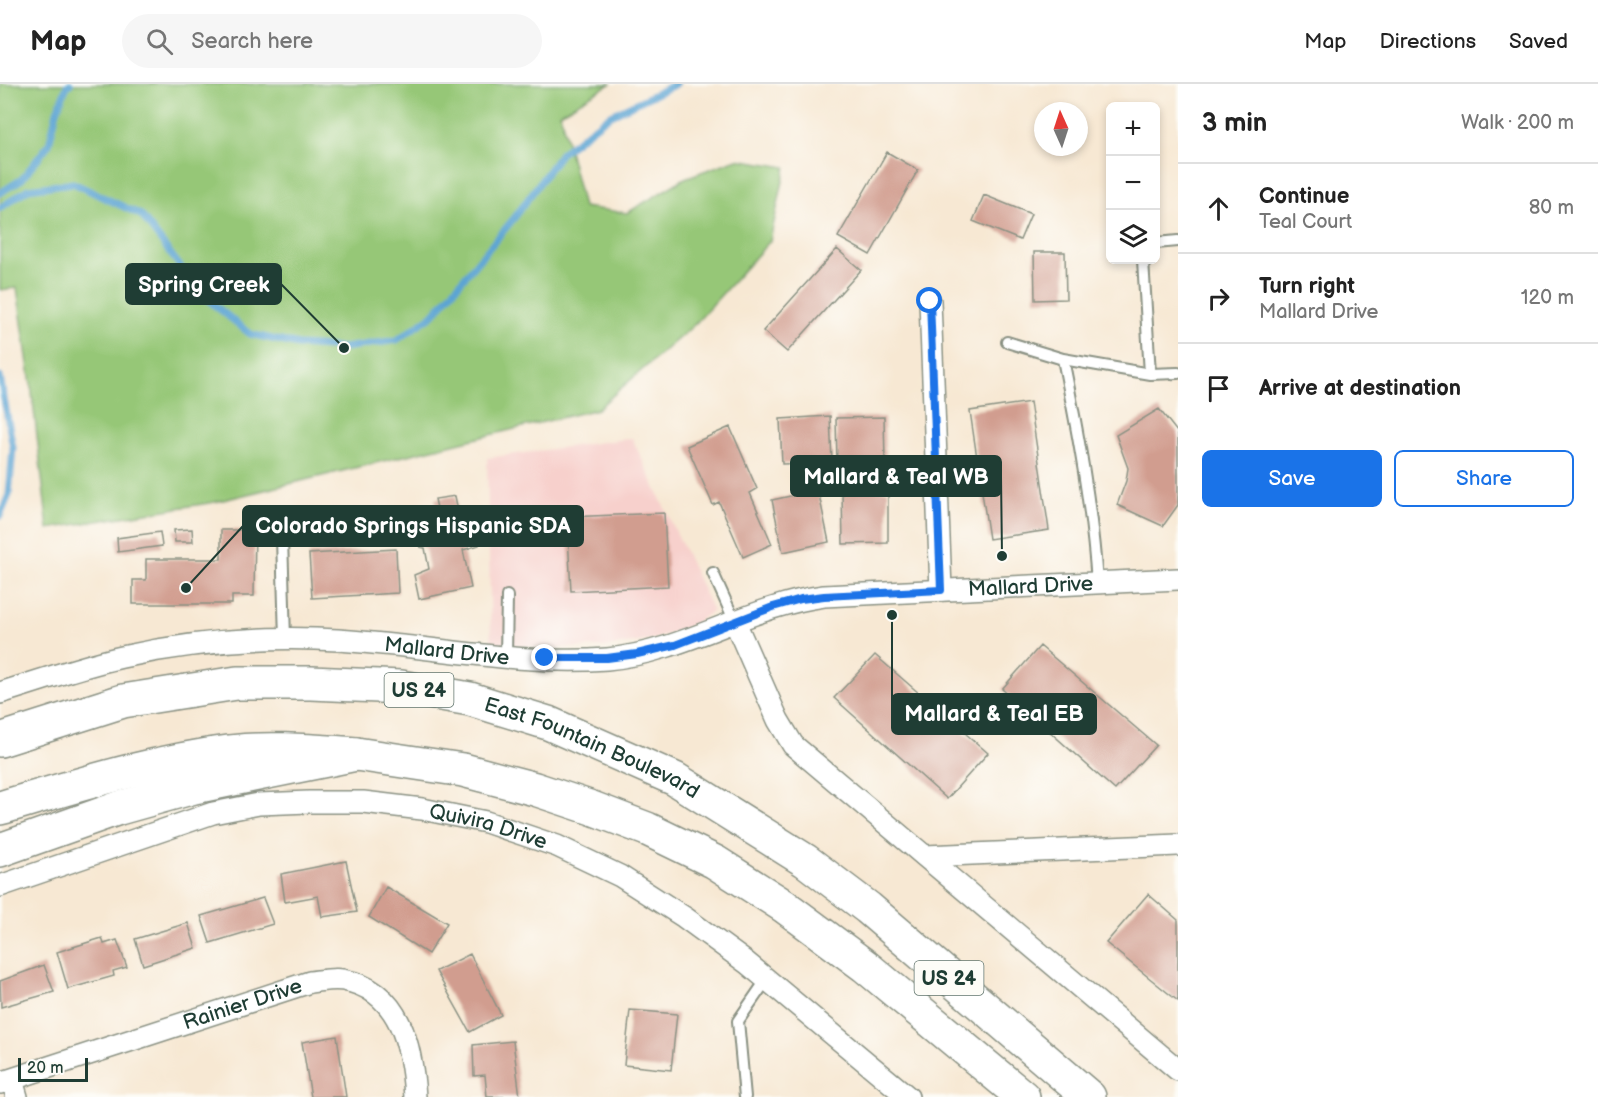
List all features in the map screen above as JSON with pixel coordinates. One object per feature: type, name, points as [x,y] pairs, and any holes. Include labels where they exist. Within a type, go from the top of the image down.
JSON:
[{"type":"highway","name":"East Fountain Boulevard","points":[[0,740],[123,701],[237,683],[402,687],[470,699],[548,723],[675,779],[806,861],[868,908],[1089,1097]]},
{"type":"highway","name":"US 24","points":[[0,808],[88,782],[161,764],[228,752],[282,749],[356,754],[463,770],[535,789],[647,829],[715,862],[784,906],[865,966],[1023,1097]]},
{"type":"highway","points":[[0,850],[119,808],[194,787],[356,754]]},
{"type":"street","points":[[930,301],[941,590]]},
{"type":"street","name":"Mallard Drive","points":[[0,693],[121,658],[213,642],[317,639],[506,656],[607,658],[675,645],[773,607],[801,599],[1178,579]]},
{"type":"street","points":[[735,622],[778,720],[793,745],[1178,1070]]},
{"type":"street","name":"Quivira Drive","points":[[0,886],[156,831],[224,811],[259,804],[363,802],[412,808],[486,822],[557,846],[620,876],[684,917],[767,979],[908,1097]]},
{"type":"street","points":[[925,856],[1178,845]]},
{"type":"street","name":"Rainier Drive","points":[[9,1087],[310,982],[341,980],[366,987],[388,1004],[403,1030],[412,1061],[415,1097]]},
{"type":"lane","points":[[1160,243],[1178,241]]},
{"type":"lane","points":[[1143,264],[1150,374]]},
{"type":"lane","points":[[1007,342],[1063,359],[1150,374],[1178,373]]},
{"type":"lane","points":[[1063,359],[1079,438],[1093,533],[1097,583]]},
{"type":"lane","points":[[285,639],[282,538],[292,529],[364,522]]},
{"type":"lane","points":[[713,573],[735,622]]},
{"type":"lane","points":[[506,656],[507,596]]},
{"type":"lane","points":[[745,1097],[738,1021],[767,979]]},
{"type":"shaded area","points":[[632,438],[713,611],[688,627],[651,640],[607,647],[557,648],[491,644],[487,458]]},
{"type":"green space","points":[[0,84],[610,84],[560,113],[583,207],[627,213],[685,178],[737,159],[786,167],[770,241],[695,324],[597,409],[215,502],[48,529],[17,288],[0,290]]},
{"type":"building","points":[[887,152],[918,170],[870,255],[838,237]]},
{"type":"building","points":[[984,195],[1031,214],[1020,240],[973,221]]},
{"type":"building","points":[[837,249],[861,270],[787,352],[763,331]]},
{"type":"building","points":[[1034,252],[1065,252],[1066,299],[1035,300]]},
{"type":"building","points":[[1030,402],[1049,530],[989,539],[970,411]]},
{"type":"building","points":[[1159,409],[1178,433],[1178,505],[1163,526],[1117,505],[1128,468],[1116,435]]},
{"type":"building","points":[[830,416],[832,462],[782,464],[780,419]]},
{"type":"building","points":[[884,417],[885,462],[837,463],[836,418]]},
{"type":"building","points":[[730,427],[757,489],[750,493],[772,544],[743,557],[719,502],[713,505],[687,446]]},
{"type":"building","points":[[818,490],[829,542],[783,552],[772,500]]},
{"type":"building","points":[[842,490],[888,490],[888,543],[843,544]]},
{"type":"building","points":[[455,496],[459,516],[471,513],[479,545],[463,550],[471,588],[419,599],[414,575],[429,569],[425,548],[420,547],[415,529],[433,523],[430,510],[437,508],[435,499]]},
{"type":"building","points":[[664,513],[668,586],[571,591],[567,517]]},
{"type":"building","points":[[192,529],[193,542],[175,542],[174,530]]},
{"type":"building","points":[[221,530],[255,530],[254,596],[232,596],[232,604],[133,604],[133,580],[146,580],[146,559],[221,559]]},
{"type":"building","points":[[160,532],[162,546],[118,552],[117,538]]},
{"type":"building","points":[[396,549],[398,593],[312,598],[309,554]]},
{"type":"building","points":[[1040,646],[1156,745],[1115,790],[1002,689]]},
{"type":"building","points":[[875,655],[988,753],[947,799],[834,698]]},
{"type":"building","points":[[346,861],[357,912],[322,917],[318,896],[285,902],[281,874]]},
{"type":"building","points":[[386,887],[447,923],[428,954],[369,917]]},
{"type":"building","points":[[1148,894],[1178,920],[1178,1001],[1106,943]]},
{"type":"building","points":[[263,898],[273,924],[210,943],[201,916]]},
{"type":"building","points":[[188,923],[196,948],[143,965],[135,939]]},
{"type":"building","points":[[102,938],[104,944],[117,940],[127,967],[113,971],[114,976],[68,989],[57,952]]},
{"type":"building","points":[[470,954],[501,1015],[470,1032],[436,971]]},
{"type":"building","points":[[44,965],[54,992],[1,1007],[0,981]]},
{"type":"building","points":[[630,1010],[677,1014],[671,1070],[624,1065]]},
{"type":"building","points":[[337,1036],[346,1097],[311,1097],[302,1042]]},
{"type":"building","points":[[513,1041],[520,1097],[487,1097],[485,1075],[474,1076],[473,1045]]},
{"type":"waterway","points":[[0,193],[22,179],[49,144],[57,111],[67,86],[70,84]]},
{"type":"waterway","points":[[0,208],[28,189],[73,183],[141,215],[202,295],[250,334],[298,345],[344,348],[397,340],[433,315],[515,217],[561,153],[609,116],[676,84]]},
{"type":"waterway","points":[[0,377],[13,448],[9,495],[0,516]]},
{"type":"place","name":"Spring Creek","points":[[344,348]]},
{"type":"place","name":"Mallard & Teal WB","points":[[1002,556]]},
{"type":"place","name":"Colorado Springs Hispanic SDA","points":[[186,588]]},
{"type":"place","name":"Mallard & Teal EB","points":[[892,615]]},
{"type":"route","points":[[545,658],[607,658],[637,654],[675,645],[773,607],[801,599],[941,590],[930,301]]}]
